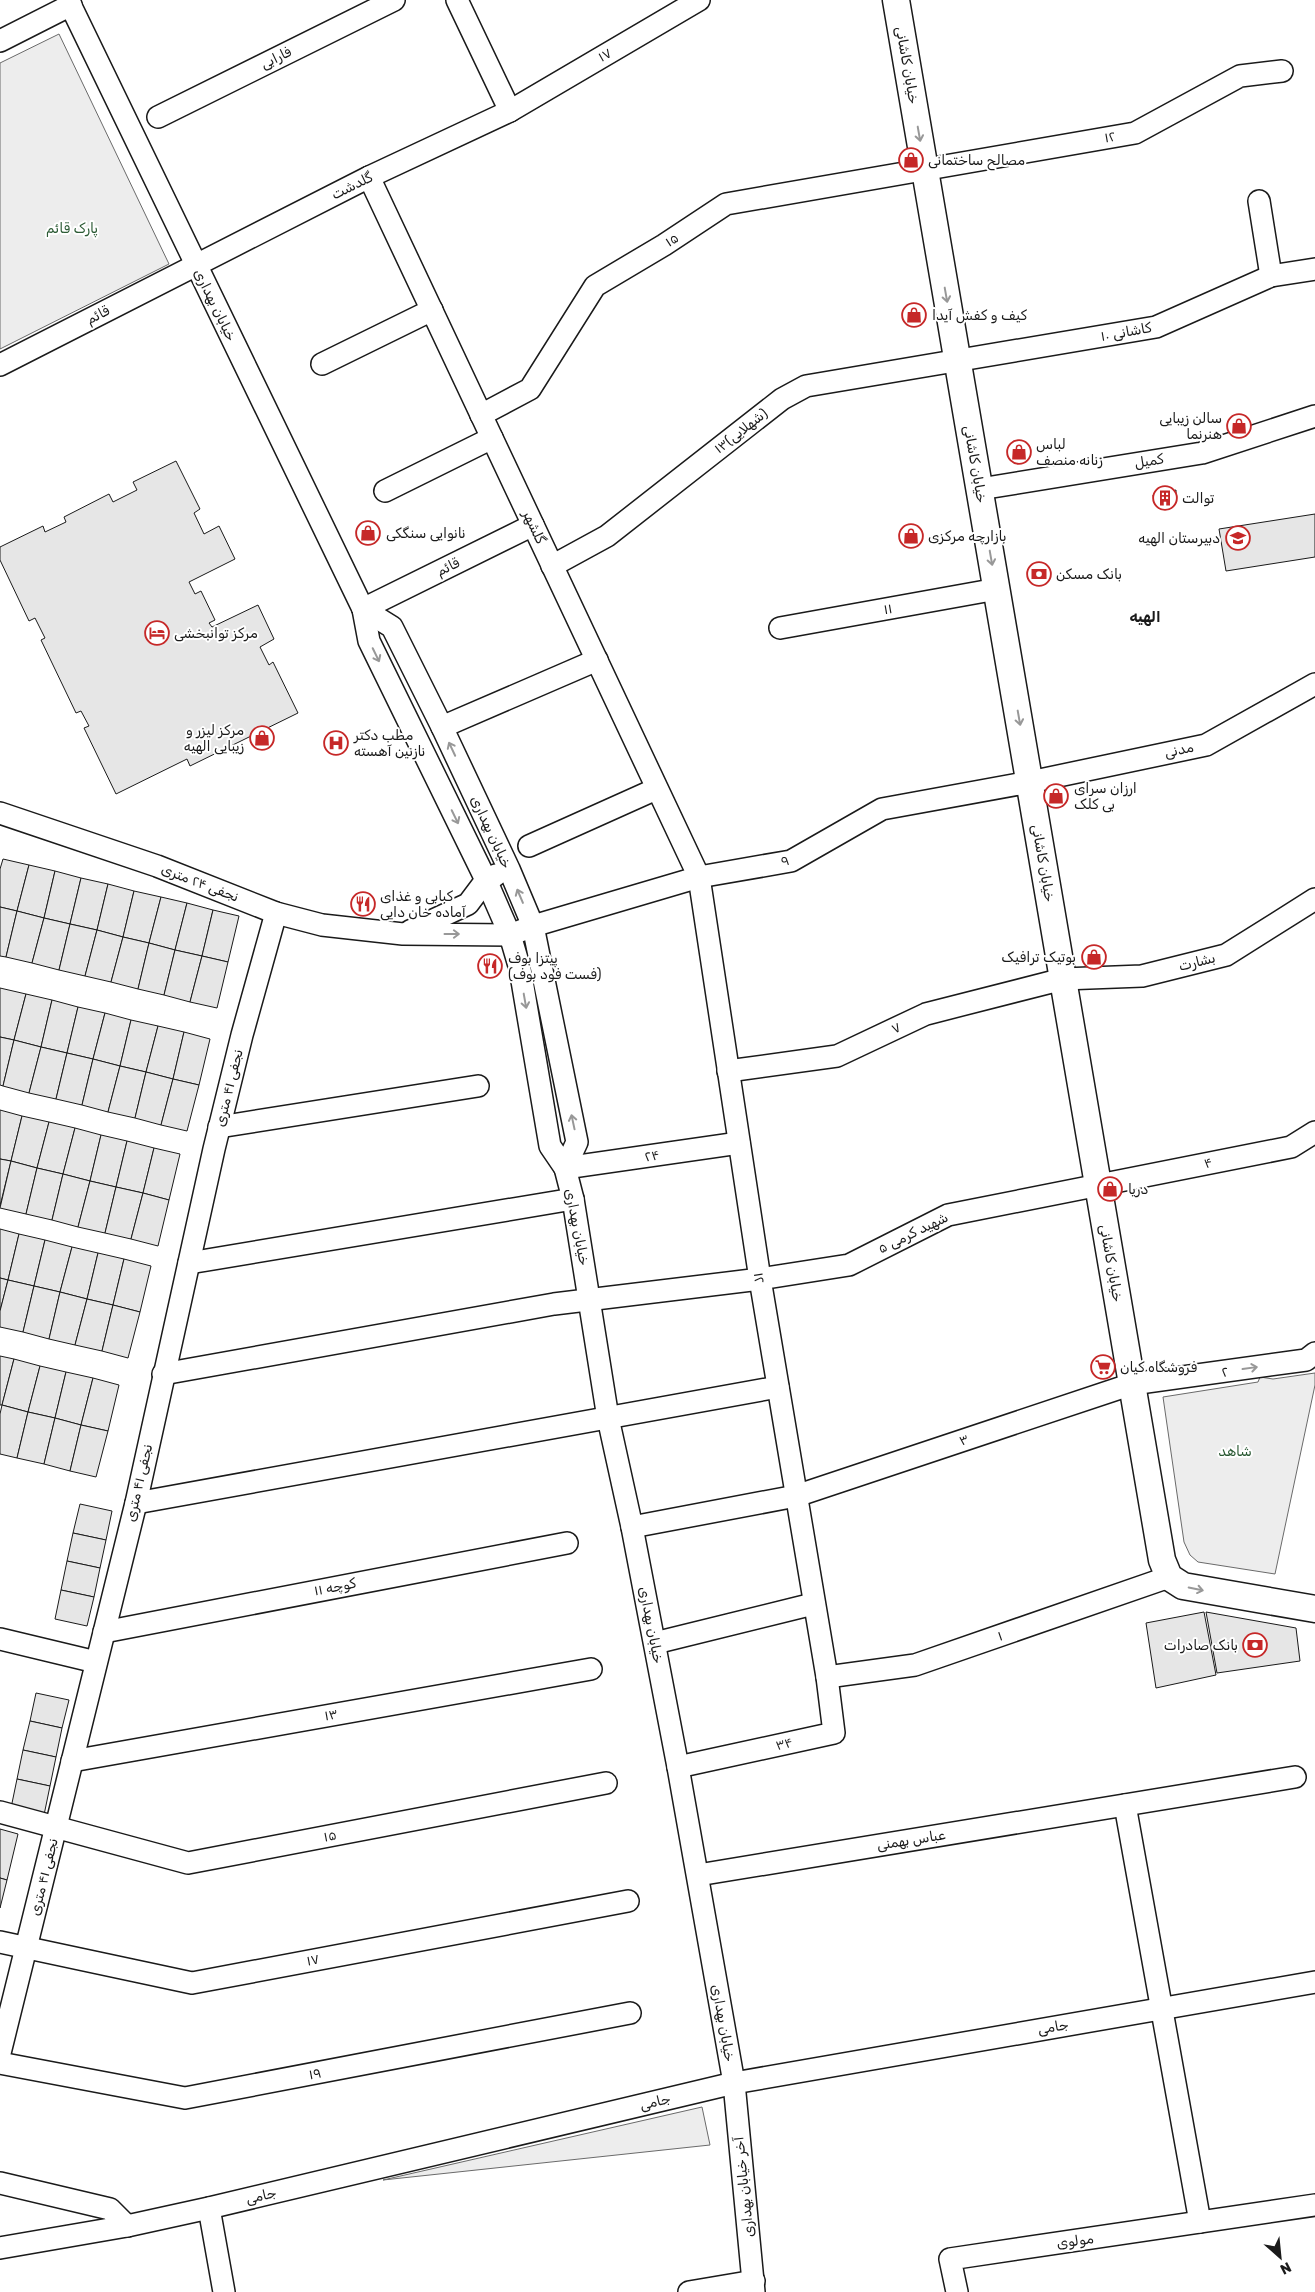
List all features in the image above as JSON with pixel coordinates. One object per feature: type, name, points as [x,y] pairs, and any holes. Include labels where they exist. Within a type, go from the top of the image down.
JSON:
[{"type":"main road","name":"خیابان کاشانی","points":[[896,0],[1162,1560],[1169,1577]]},
{"type":"main road","points":[[1169,1577],[1193,1589],[1315,1609]]},
{"type":"street","name":"فارابی","points":[[158,117],[394,0]]},
{"type":"street","points":[[457,0],[510,111]]},
{"type":"street","name":"۱۷","points":[[510,111],[699,0]]},
{"type":"street","points":[[0,40],[69,3]]},
{"type":"street","name":"خیابان بهداری","points":[[69,3],[363,609],[369,641],[486,880],[510,935],[520,969],[550,1146],[565,1168],[573,1200],[608,1418],[655,1644],[734,2083]]},
{"type":"street","name":"۱۲","points":[[925,169],[1136,133],[1240,76],[1282,71]]},
{"type":"street","name":"گلدشت","points":[[196,265],[369,177],[510,111]]},
{"type":"street","name":"۱۵","points":[[481,415],[530,389],[595,286],[664,245],[726,204],[925,169]]},
{"type":"street","name":"گلشهر","points":[[369,177],[699,877]]},
{"type":"street","points":[[1259,201],[1271,276]]},
{"type":"street","name":"قائم","points":[[0,365],[196,265]]},
{"type":"street","name":"کاشانی ۱۰","points":[[958,361],[1156,327],[1271,276],[1315,269]]},
{"type":"street","points":[[322,364],[432,310]]},
{"type":"street","name":"۱۳(شهلایی)","points":[[552,566],[607,536],[782,399],[806,386],[958,361]]},
{"type":"street","name":"کمیل","points":[[980,489],[1202,453],[1315,416]]},
{"type":"street","points":[[385,491],[492,438]]},
{"type":"street","name":"قائم","points":[[363,609],[533,525]]},
{"type":"street","name":"۱۱","points":[[780,628],[997,589]]},
{"type":"street","name":"خیابان بهداری","points":[[363,609],[392,627],[509,869],[533,926],[577,1142],[565,1168]]},
{"type":"street","points":[[442,727],[597,660]]},
{"type":"street","name":"مدنی","points":[[1030,782],[1206,745],[1315,684]]},
{"type":"street","name":"۹","points":[[510,935],[533,926],[699,877],[791,861],[882,809],[1030,782]]},
{"type":"street","points":[[529,846],[656,789]]},
{"type":"street","name":"نجفی ۲۴ متری","points":[[0,813],[157,866],[276,913],[322,925],[404,934],[510,935]]},
{"type":"street","points":[[404,934],[468,904],[486,880],[509,869]]},
{"type":"street","name":"۱۲","points":[[699,877],[760,1279],[813,1604],[827,1677]]},
{"type":"street","name":"بشارت","points":[[1063,979],[1142,976],[1226,955],[1315,899]]},
{"type":"street","name":"نجفی ۴۱ متری","points":[[0,2053],[136,1503],[219,1127],[276,913]]},
{"type":"street","name":"۷","points":[[728,1071],[837,1056],[926,1014],[1063,979]]},
{"type":"street","points":[[219,1127],[478,1086]]},
{"type":"street","name":"۴","points":[[1098,1186],[1291,1147],[1315,1132]]},
{"type":"street","name":"۲۴","points":[[565,1168],[739,1143]]},
{"type":"street","name":"۵ شهید کرمی","points":[[163,1374],[590,1299],[760,1279],[849,1265],[948,1215],[1098,1186]]},
{"type":"street","points":[[189,1262],[573,1200]]},
{"type":"street","name":"۲","points":[[1132,1384],[1306,1360],[1315,1354]]},
{"type":"street","name":"۳","points":[[632,1527],[796,1496],[1132,1384]]},
{"type":"street","points":[[136,1503],[778,1387]]},
{"type":"street","name":"کوچه ۱۱","points":[[104,1632],[567,1543]]},
{"type":"street","name":"۱","points":[[827,1677],[915,1665],[1169,1577]]},
{"type":"street","points":[[655,1644],[813,1604]]},
{"type":"street","points":[[0,1639],[96,1662]]},
{"type":"street","name":"۱۳","points":[[72,1761],[591,1669]]},
{"type":"street","name":"۳۴","points":[[678,1767],[834,1734],[827,1677]]},
{"type":"street","name":"عباس بهمنی","points":[[698,1875],[1295,1777]]},
{"type":"street","name":"۱۵","points":[[0,1812],[188,1864],[606,1783]]},
{"type":"street","points":[[1125,1805],[1200,2222]]},
{"type":"street","name":"۱۷","points":[[0,1942],[192,1983],[628,1901]]},
{"type":"street","name":"جامی","points":[[0,2248],[127,2226],[209,2208],[734,2083],[1315,1982]]},
{"type":"street","name":"۱۹","points":[[0,2063],[185,2098],[630,2014]]},
{"type":"street","name":"آخر خیابان بهداری","points":[[734,2083],[754,2286]]},
{"type":"street","points":[[0,2183],[110,2210],[127,2226]]},
{"type":"street","name":"مولوی","points":[[957,2292],[950,2259],[1315,2205]]},
{"type":"street","points":[[209,2208],[224,2292]]},
{"type":"street","points":[[689,2292],[754,2286]]},
{"type":"shaded area","name":"پارک قائم","points":[[59,34],[169,264],[0,349],[0,63]]},
{"type":"shaded area","name":"شاهد","points":[[1315,1373],[1315,1385],[1275,1574],[1198,1562],[1190,1555],[1184,1542],[1163,1397],[1258,1382],[1260,1377],[1273,1379]]},
{"type":"shaded area","points":[[702,2107],[710,2145],[383,2180]]},
{"type":"building","name":"مرکز توانبخشی","points":[[176,461],[200,509],[194,513],[204,534],[219,526],[235,559],[189,582],[195,594],[201,591],[215,620],[209,623],[212,627],[258,605],[274,639],[260,647],[269,665],[273,662],[298,713],[190,766],[187,759],[116,794],[84,728],[89,726],[81,711],[76,713],[41,640],[45,638],[35,618],[29,621],[0,560],[0,547],[43,526],[45,532],[66,522],[64,517],[109,494],[113,502],[137,490],[133,482]]},
{"type":"building","name":"توالت","points":[[1176,490],[1176,501],[1155,504],[1153,495]]},
{"type":"building","points":[[1315,514],[1315,557],[1226,571],[1219,529]]},
{"type":"building","points":[[3,859],[29,865],[17,911],[0,907],[0,869]]},
{"type":"building","points":[[29,865],[55,871],[44,918],[17,911]]},
{"type":"building","points":[[55,871],[81,878],[70,924],[44,918]]},
{"type":"building","points":[[81,878],[108,884],[97,930],[70,924]]},
{"type":"building","points":[[108,884],[134,891],[123,937],[97,930]]},
{"type":"building","points":[[134,891],[161,897],[149,943],[123,937]]},
{"type":"building","points":[[161,897],[187,903],[175,950],[149,943]]},
{"type":"building","points":[[187,903],[213,910],[202,956],[175,950]]},
{"type":"building","points":[[0,907],[17,911],[6,957],[0,956]]},
{"type":"building","points":[[213,910],[239,916],[228,962],[202,956]]},
{"type":"building","points":[[17,911],[44,918],[32,963],[6,957]]},
{"type":"building","points":[[44,918],[70,924],[59,970],[32,963]]},
{"type":"building","points":[[70,924],[97,930],[85,976],[59,970]]},
{"type":"building","points":[[97,930],[123,937],[111,982],[85,976]]},
{"type":"building","points":[[123,937],[149,943],[138,989],[111,982]]},
{"type":"building","points":[[149,943],[175,950],[164,995],[138,989]]},
{"type":"building","points":[[175,950],[202,956],[190,1002],[164,995]]},
{"type":"building","points":[[202,956],[228,962],[217,1008],[190,1002]]},
{"type":"building","points":[[0,988],[26,994],[14,1040],[0,1037]]},
{"type":"building","points":[[26,994],[52,1000],[41,1047],[14,1040]]},
{"type":"building","points":[[52,1000],[78,1007],[67,1053],[41,1047]]},
{"type":"building","points":[[78,1007],[105,1013],[93,1059],[67,1053]]},
{"type":"building","points":[[105,1013],[131,1020],[120,1066],[93,1059]]},
{"type":"building","points":[[131,1020],[158,1026],[146,1072],[120,1066]]},
{"type":"building","points":[[158,1026],[184,1032],[173,1079],[146,1072]]},
{"type":"building","points":[[184,1032],[210,1039],[199,1085],[173,1079]]},
{"type":"building","points":[[0,1037],[14,1040],[3,1086],[0,1085]]},
{"type":"building","points":[[14,1040],[41,1047],[29,1093],[3,1086]]},
{"type":"building","points":[[41,1047],[67,1053],[56,1099],[29,1093]]},
{"type":"building","points":[[67,1053],[93,1059],[82,1105],[56,1099]]},
{"type":"building","points":[[93,1059],[120,1066],[108,1112],[82,1105]]},
{"type":"building","points":[[120,1066],[146,1072],[135,1118],[108,1112]]},
{"type":"building","points":[[146,1072],[173,1079],[161,1125],[135,1118]]},
{"type":"building","points":[[173,1079],[199,1085],[187,1131],[161,1125]]},
{"type":"building","points":[[0,1110],[22,1116],[11,1161],[0,1159]]},
{"type":"building","points":[[22,1116],[49,1122],[37,1168],[11,1161]]},
{"type":"building","points":[[49,1122],[75,1128],[63,1174],[37,1168]]},
{"type":"building","points":[[75,1128],[101,1135],[90,1181],[63,1174]]},
{"type":"building","points":[[101,1135],[127,1141],[116,1187],[90,1181]]},
{"type":"building","points":[[127,1141],[154,1148],[143,1193],[116,1187]]},
{"type":"building","points":[[154,1148],[180,1154],[169,1200],[143,1193]]},
{"type":"building","points":[[0,1159],[11,1161],[0,1206]]},
{"type":"building","points":[[11,1161],[37,1168],[26,1214],[0,1208]]},
{"type":"building","points":[[37,1168],[63,1174],[52,1220],[26,1214]]},
{"type":"building","points":[[63,1174],[90,1181],[78,1227],[52,1220]]},
{"type":"building","points":[[90,1181],[116,1187],[105,1233],[78,1227]]},
{"type":"building","points":[[116,1187],[143,1193],[131,1239],[105,1233]]},
{"type":"building","points":[[143,1193],[169,1200],[158,1246],[131,1239]]},
{"type":"building","points":[[0,1229],[19,1234],[8,1280],[0,1278]]},
{"type":"building","points":[[19,1234],[45,1240],[34,1286],[8,1280]]},
{"type":"building","points":[[45,1240],[72,1247],[60,1292],[34,1286]]},
{"type":"building","points":[[72,1247],[98,1253],[87,1299],[60,1292]]},
{"type":"building","points":[[98,1253],[124,1259],[113,1305],[87,1299]]},
{"type":"building","points":[[124,1259],[151,1266],[140,1312],[113,1305]]},
{"type":"building","points":[[0,1278],[8,1280],[0,1311]]},
{"type":"building","points":[[8,1280],[34,1286],[23,1332],[0,1327],[0,1311]]},
{"type":"building","points":[[34,1286],[60,1292],[49,1339],[23,1332]]},
{"type":"building","points":[[60,1292],[87,1299],[75,1345],[49,1339]]},
{"type":"building","points":[[87,1299],[113,1305],[102,1351],[75,1345]]},
{"type":"building","points":[[113,1305],[140,1312],[128,1358],[102,1351]]},
{"type":"building","points":[[0,1356],[14,1359],[2,1405],[0,1405]]},
{"type":"building","points":[[14,1359],[40,1366],[28,1412],[2,1405]]},
{"type":"building","points":[[40,1366],[66,1372],[55,1418],[28,1412]]},
{"type":"building","points":[[66,1372],[93,1378],[81,1425],[55,1418]]},
{"type":"building","points":[[93,1378],[119,1385],[108,1431],[81,1425]]},
{"type":"building","points":[[2,1405],[28,1412],[17,1458],[0,1454],[0,1414]]},
{"type":"building","points":[[28,1412],[55,1418],[44,1464],[17,1458]]},
{"type":"building","points":[[55,1418],[81,1425],[70,1471],[44,1464]]},
{"type":"building","points":[[81,1425],[108,1431],[96,1477],[70,1471]]},
{"type":"building","points":[[80,1504],[112,1511],[106,1540],[73,1533]]},
{"type":"building","points":[[73,1533],[106,1540],[100,1568],[67,1561]]},
{"type":"building","points":[[67,1561],[100,1568],[94,1597],[61,1590]]},
{"type":"building","points":[[61,1590],[94,1597],[87,1626],[55,1619]]},
{"type":"building","points":[[1204,1612],[1216,1675],[1156,1688],[1146,1623]]},
{"type":"building","name":"بانک صادرات","points":[[1206,1612],[1296,1628],[1300,1661],[1217,1673]]},
{"type":"building","points":[[36,1693],[69,1700],[62,1728],[30,1721]]},
{"type":"building","points":[[30,1721],[62,1728],[56,1757],[23,1750]]},
{"type":"building","points":[[23,1750],[56,1757],[50,1786],[17,1779]]},
{"type":"building","points":[[17,1779],[50,1786],[44,1815],[11,1808]]},
{"type":"building","points":[[0,1829],[18,1834],[7,1880],[0,1878]]},
{"type":"building","points":[[0,1878],[7,1880],[0,1908]]},
{"type":"place","name":"مصالح ساختمانی","points":[[911,160]]},
{"type":"place","name":"کیف و کفش آیدا","points":[[914,315]]},
{"type":"place","name":"سالن زیبایی هنرنما","points":[[1239,426]]},
{"type":"place","name":"لباس زنانه منصف","points":[[1019,452]]},
{"type":"place","name":"توالت","points":[[1165,498]]},
{"type":"place","name":"نانوایی سنگکی","points":[[368,533]]},
{"type":"place","name":"بازارچه مرکزی","points":[[911,536]]},
{"type":"place","name":"دبیرستان الهیه","points":[[1238,538]]},
{"type":"place","name":"بانک مسکن","points":[[1039,574]]},
{"type":"place","name":"مرکز توانبخشی","points":[[157,633]]},
{"type":"place","name":"مرکز لیزر و زیبایی الهیه","points":[[262,738]]},
{"type":"place","name":"مطب دکتر نازنین آهسته","points":[[336,743]]},
{"type":"place","name":"ارزان سرای بی کلک","points":[[1056,796]]},
{"type":"place","name":"کبابی و غذای آماده خان دایی","points":[[363,904]]},
{"type":"place","name":"بوتیک ترافیک","points":[[1094,957]]},
{"type":"place","name":"پیتزا بوف (فست فود بوف)","points":[[490,966]]},
{"type":"place","name":"دریا","points":[[1110,1189]]},
{"type":"place","name":"فروشگاه کیان","points":[[1103,1367]]},
{"type":"place","name":"بانک صادرات","points":[[1255,1645]]},
{"type":"district","name":"الهیه","points":[[1145,617]]}]
